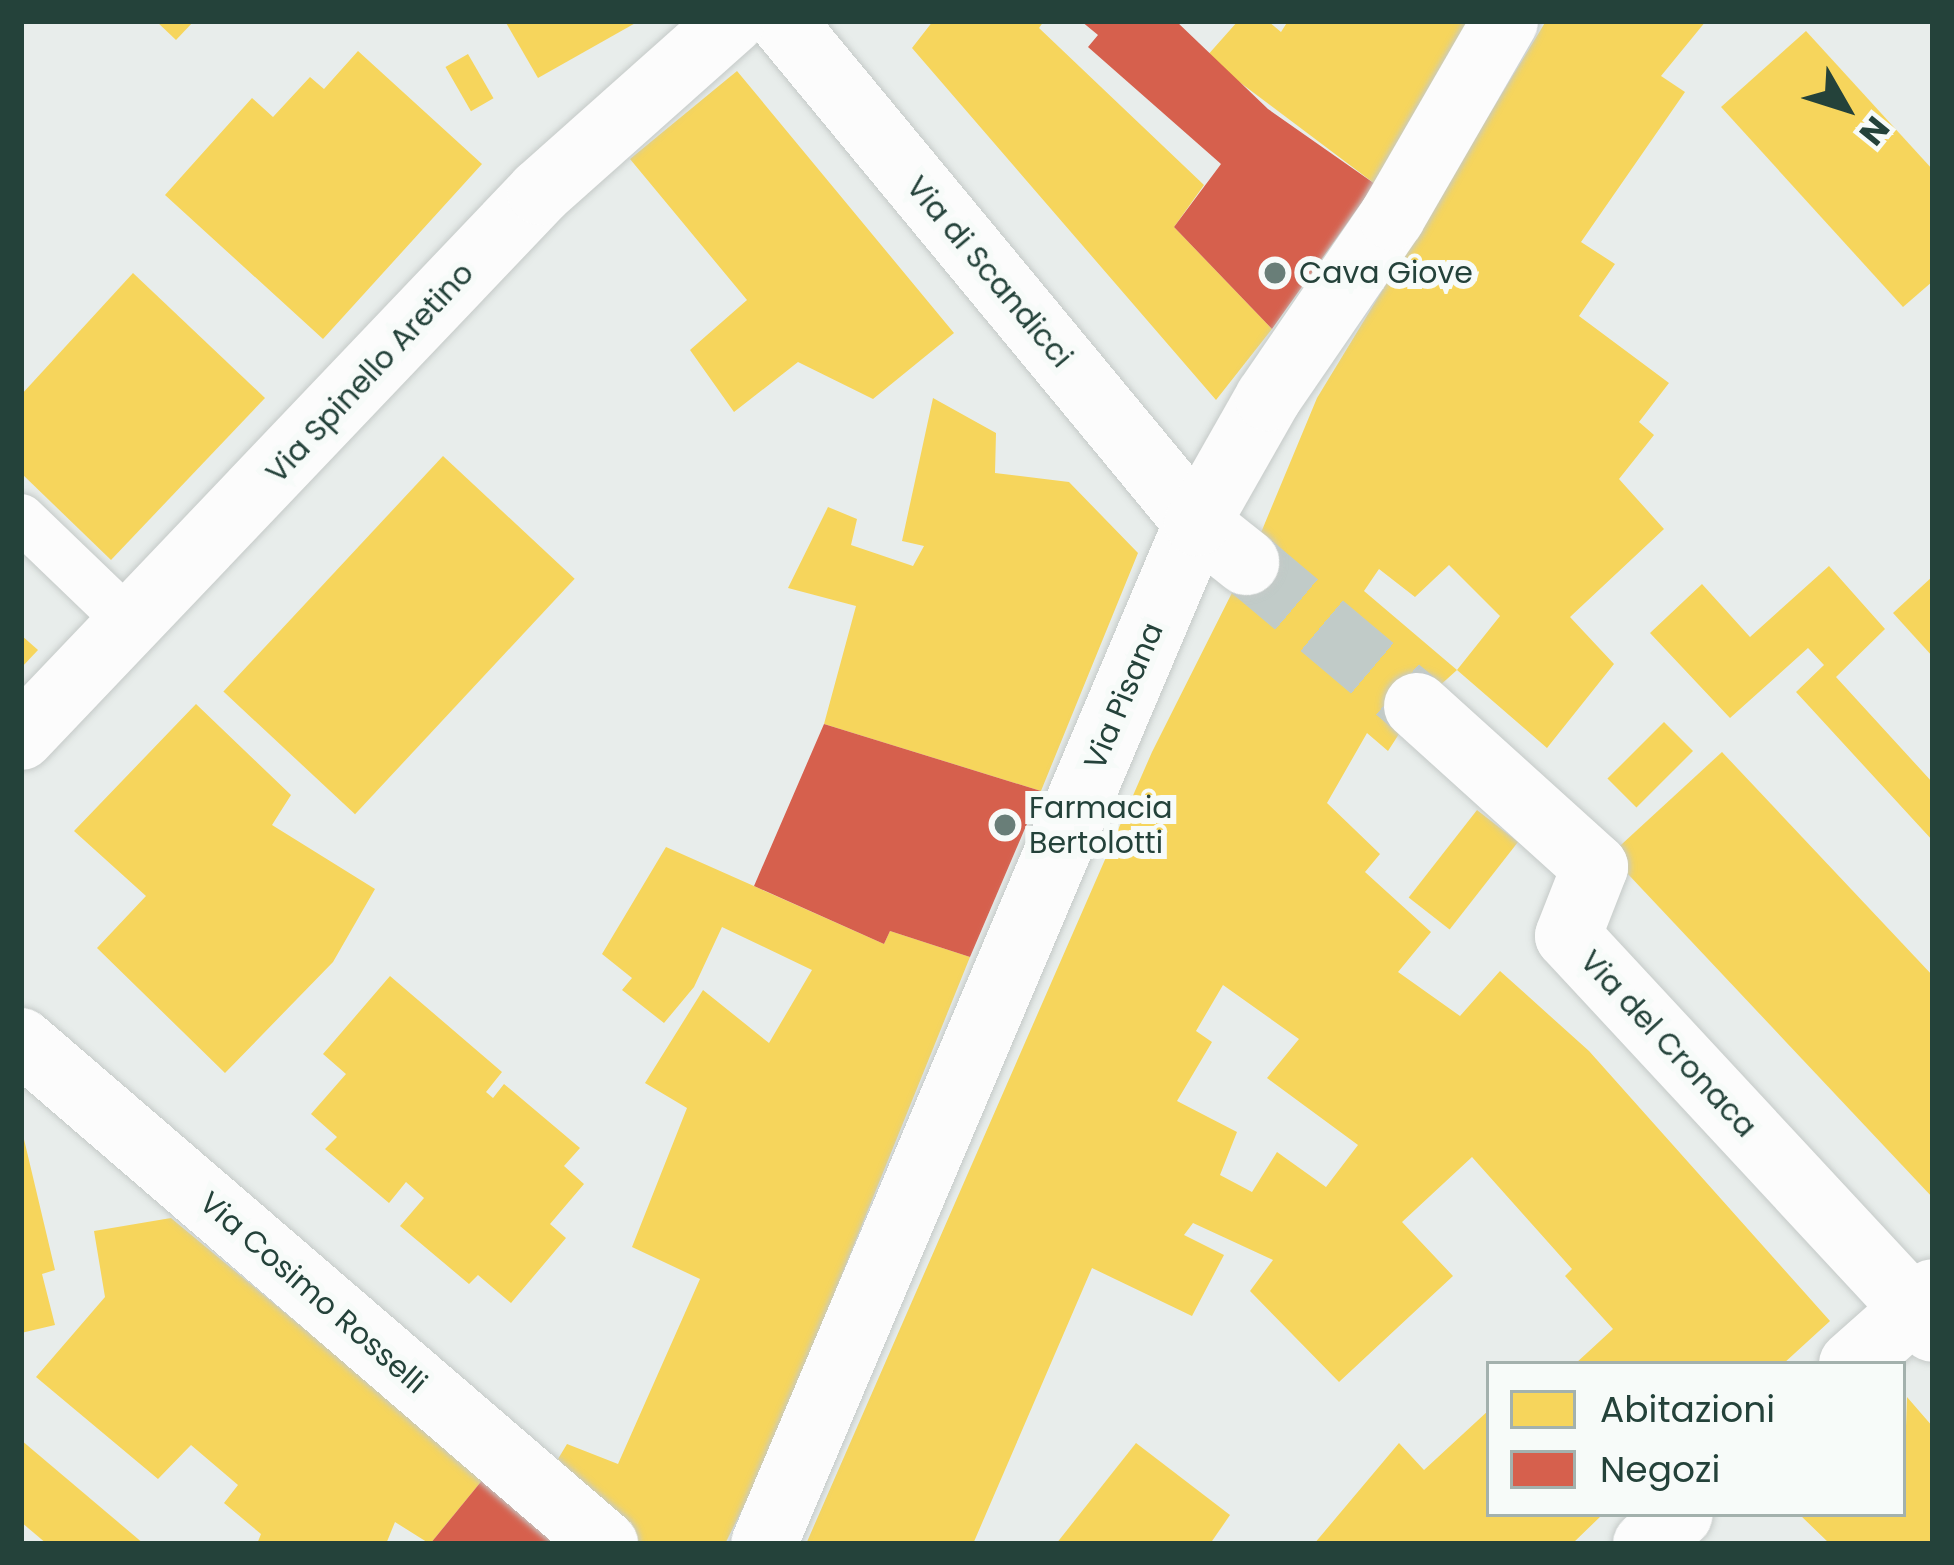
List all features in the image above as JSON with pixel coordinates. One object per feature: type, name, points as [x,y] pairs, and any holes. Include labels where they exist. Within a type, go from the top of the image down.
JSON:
[{"type":"street","name":"Via Spinello Aretino","points":[[21,737],[540,192],[732,21]]},
{"type":"street","name":"Via di Scandicci","points":[[782,21],[1222,543]]},
{"type":"street","name":"Via Pisana","points":[[764,1544],[1222,543],[1268,398],[1392,217],[1505,21]]},
{"type":"street","name":"Via del Cronaca","points":[[1417,706],[1595,868],[1568,936],[1926,1310]]},
{"type":"street","name":"Via Cosimo Rosselli","points":[[21,1041],[605,1544]]},
{"type":"street","points":[[1856,1361],[1926,1310]]},
{"type":"street","points":[[1646,1544],[1677,1517]]},
{"type":"lane","points":[[21,518],[132,625]]},
{"type":"building: Abitazioni","points":[[156,21],[194,21],[176,40]]},
{"type":"building: Abitazioni","points":[[505,21],[639,21],[538,78]]},
{"type":"building: Abitazioni","points":[[933,21],[1044,21],[1039,28],[1204,185],[1174,227],[1272,329],[1216,400],[912,48]]},
{"type":"building: Abitazioni","points":[[1238,21],[1268,21],[1281,32],[1288,21],[1468,21],[1375,184],[1206,57]]},
{"type":"building: Abitazioni","points":[[1546,21],[1706,21],[1661,76],[1685,92],[1581,242],[1615,264],[1579,316],[1669,383],[1639,422],[1654,435],[1619,479],[1664,529],[1570,617],[1614,664],[1547,748],[1457,670],[1417,706],[1388,751],[1367,733],[1327,803],[1380,854],[1365,872],[1431,932],[1398,972],[1460,1016],[1500,971],[1589,1051],[1830,1321],[1786,1361],[1578,1361],[1613,1329],[1565,1276],[1572,1269],[1472,1157],[1402,1222],[1453,1276],[1339,1382],[1250,1291],[1273,1260],[1193,1223],[1184,1235],[1224,1255],[1192,1316],[1092,1268],[973,1544],[806,1544],[1152,752],[1255,547],[1317,398]],"holes":[[[1449,565],[1500,616],[1457,670],[1364,591],[1379,569],[1415,597]],[[1223,985],[1299,1039],[1267,1078],[1358,1145],[1326,1187],[1277,1152],[1252,1192],[1220,1175],[1237,1132],[1177,1101],[1212,1042],[1196,1031]]]},
{"type":"building: Abitazioni","points":[[1806,31],[1933,170],[1933,281],[1903,307],[1721,107]]},
{"type":"building: Abitazioni","points":[[358,51],[482,164],[323,339],[165,195],[252,98],[273,117],[310,77],[324,89]]},
{"type":"building: Abitazioni","points":[[468,54],[494,98],[471,111],[445,67]]},
{"type":"building: Abitazioni","points":[[737,71],[954,333],[873,399],[798,362],[734,412],[690,350],[747,300],[630,159]]},
{"type":"building: Abitazioni","points":[[133,273],[265,398],[111,560],[21,473],[21,395]]},
{"type":"building: Abitazioni","points":[[933,398],[996,433],[995,473],[1069,482],[1138,553],[1041,791],[824,724],[856,606],[788,588],[828,507],[857,519],[851,545],[913,566],[924,546],[902,541]]},
{"type":"building: Abitazioni","points":[[443,456],[575,579],[355,814],[223,691]]},
{"type":"building: Abitazioni","points":[[1829,566],[1885,629],[1836,677],[1933,783],[1933,841],[1796,692],[1824,665],[1808,648],[1730,718],[1650,633],[1702,584],[1750,637]]},
{"type":"building: Abitazioni","points":[[1933,576],[1933,657],[1893,613]]},
{"type":"building: Abitazioni","points":[[21,635],[38,650],[21,668]]},
{"type":"building: Abitazioni","points":[[196,704],[291,795],[272,825],[375,889],[333,962],[225,1073],[97,948],[146,896],[74,831]]},
{"type":"building: Abitazioni","points":[[1664,722],[1693,751],[1636,808],[1607,779]]},
{"type":"building: Abitazioni","points":[[1722,752],[1933,976],[1933,1198],[1610,855]]},
{"type":"building: Abitazioni","points":[[1477,810],[1518,842],[1450,929],[1409,897]]},
{"type":"building: Abitazioni","points":[[666,847],[884,944],[890,931],[970,957],[768,1458],[725,1544],[639,1542],[558,1459],[567,1444],[618,1464],[700,1279],[632,1247],[687,1108],[645,1083],[703,990],[769,1043],[812,970],[722,927],[694,987],[664,1023],[622,990],[632,978],[602,954]]},
{"type":"building: Abitazioni","points":[[390,976],[502,1072],[486,1092],[493,1098],[504,1084],[580,1148],[564,1166],[584,1184],[550,1224],[566,1238],[511,1303],[478,1275],[469,1284],[400,1226],[424,1198],[406,1182],[389,1203],[325,1149],[337,1137],[311,1114],[346,1074],[323,1054]]},
{"type":"building: Abitazioni","points":[[23,1135],[55,1270],[42,1274],[55,1325],[21,1333]]},
{"type":"building: Abitazioni","points":[[171,1218],[484,1478],[430,1544],[395,1522],[386,1544],[257,1544],[261,1534],[224,1503],[238,1485],[191,1445],[158,1479],[36,1377],[105,1297],[94,1231]]},
{"type":"building: Abitazioni","points":[[1907,1397],[1933,1427],[1933,1544],[1830,1544],[1802,1517],[1906,1517]]},
{"type":"building: Abitazioni","points":[[1486,1413],[1486,1517],[1600,1517],[1572,1544],[1314,1544],[1399,1443],[1424,1470]]},
{"type":"building: Abitazioni","points":[[21,1440],[144,1544],[47,1544],[21,1522]]},
{"type":"building: Abitazioni","points":[[1136,1443],[1230,1515],[1210,1544],[1056,1544]]},
{"type":"building: Negozi","points":[[1081,21],[1176,21],[1268,109],[1375,184],[1272,329],[1174,227],[1221,164],[1088,47],[1098,35]]},
{"type":"building: Negozi","points":[[824,724],[1041,791],[970,957],[890,931],[884,944],[754,886]]},
{"type":"building: Negozi","points":[[484,1478],[556,1544],[430,1544]]},
{"type":"tunnel","points":[[1246,562],[1417,706]]},
{"type":"place","name":"Cava Giove","points":[[1275,273]]},
{"type":"place","name":"Farmacia Bertolotti","points":[[1005,825]]}]
